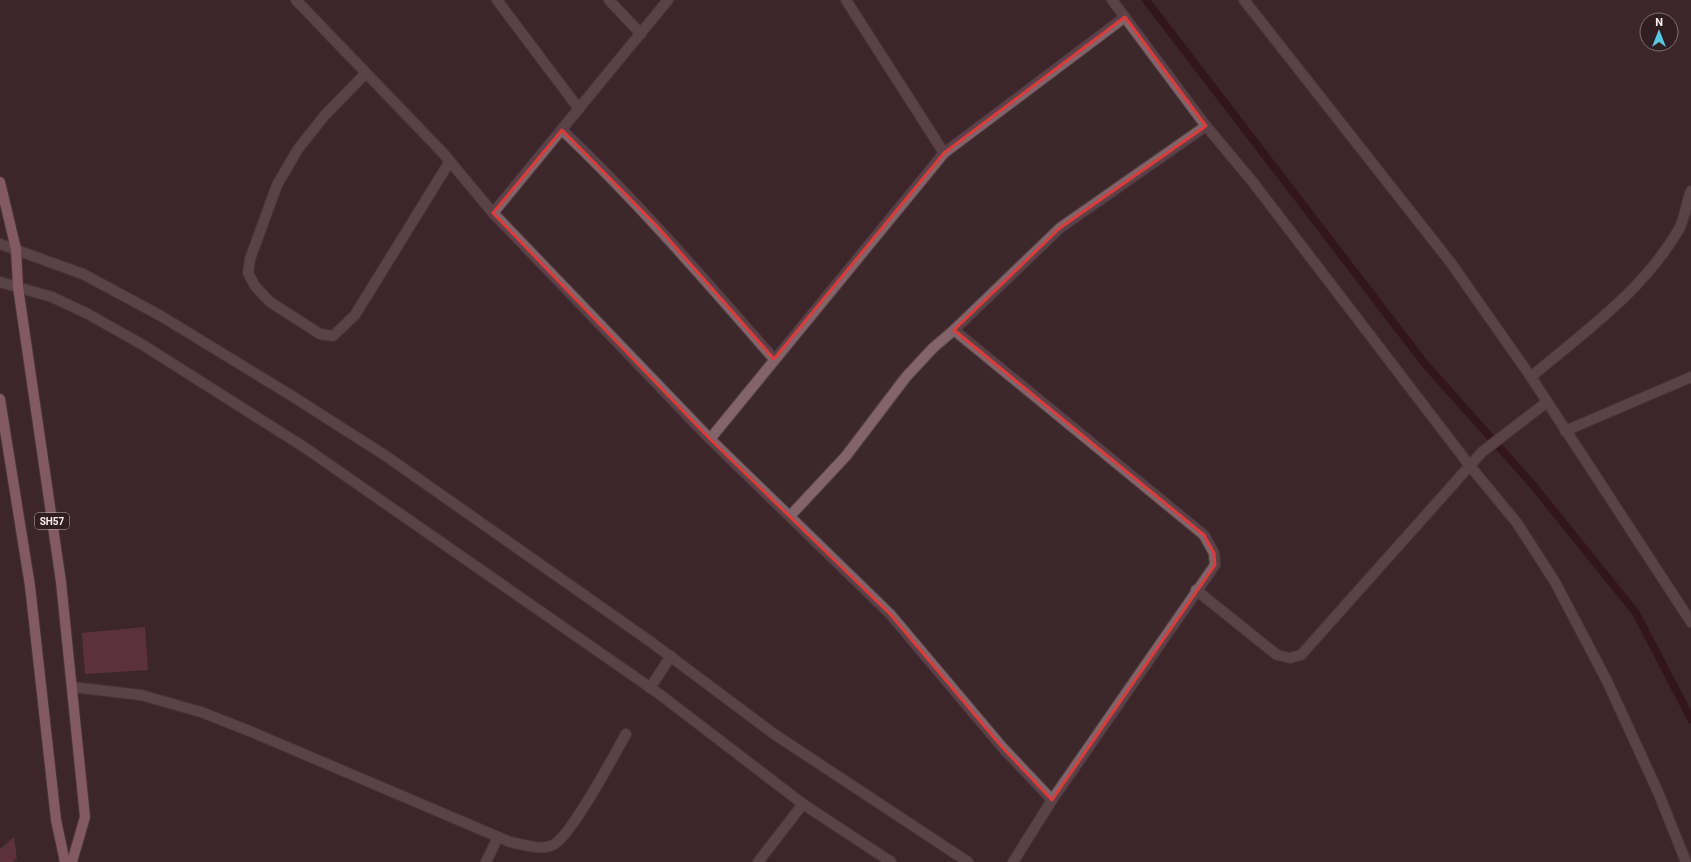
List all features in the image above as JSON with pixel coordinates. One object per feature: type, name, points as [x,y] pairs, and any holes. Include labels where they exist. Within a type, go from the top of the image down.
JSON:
[{"type":"main road","name":"SH57","points":[[0,182],[16,249],[18,287],[61,582],[85,817],[72,862]]},
{"type":"main road","name":"SH57","points":[[0,399],[30,586],[56,820],[65,862]]},
{"type":"street","points":[[296,0],[450,161],[493,213],[710,439],[890,614],[1002,746],[1052,800]]},
{"type":"street","points":[[497,0],[579,109]]},
{"type":"street","points":[[609,0],[640,34]]},
{"type":"street","points":[[493,213],[668,0]]},
{"type":"street","points":[[846,0],[944,152]]},
{"type":"street","points":[[1112,0],[1206,126],[1252,181],[1470,466],[1517,523],[1555,582],[1607,681],[1658,792],[1686,862]]},
{"type":"street","points":[[1244,0],[1451,263],[1548,402],[1691,622]]},
{"type":"street","points":[[710,439],[944,152],[1126,17]]},
{"type":"street","points":[[366,73],[298,149],[277,185],[250,259],[248,274],[255,286],[270,302],[320,334],[333,336],[355,315],[450,161]]},
{"type":"street","points":[[790,516],[846,456],[906,377],[933,348],[954,330],[1060,228],[1206,126]]},
{"type":"street","points":[[562,130],[610,176],[657,226],[774,359]]},
{"type":"street","points":[[1531,377],[1635,288],[1665,252],[1680,227],[1691,191]]},
{"type":"street","points":[[0,244],[83,274],[161,316],[292,396],[386,456],[774,734],[968,862]]},
{"type":"street","points":[[0,282],[52,297],[88,314],[143,345],[304,447],[653,684],[803,804],[891,862]]},
{"type":"street","points":[[954,330],[1204,535],[1214,553],[1215,565],[1196,590],[1052,800],[1013,862]]},
{"type":"street","points":[[1565,430],[1691,377]]},
{"type":"street","points":[[1196,590],[1277,655],[1290,658],[1301,655],[1482,452],[1548,402]]},
{"type":"street","points":[[653,684],[669,659]]},
{"type":"street","points":[[72,687],[141,695],[201,712],[252,732],[510,842],[535,847],[553,845],[570,828],[626,734]]},
{"type":"street","points":[[758,862],[803,804]]},
{"type":"street","points":[[486,862],[498,837]]},
{"type":"highlighted area","points":[[1125,17],[1206,126],[1060,228],[954,330],[1204,535],[1214,553],[1215,565],[1052,800],[1002,747],[890,614],[710,439],[493,213],[562,130],[657,226],[774,359],[944,153]]},
{"type":"building","points":[[145,627],[148,670],[85,674],[82,633]]},
{"type":"building","points":[[14,837],[17,859],[13,862],[0,862],[0,849]]},
{"type":"waterway","points":[[1146,0],[1425,364],[1532,484],[1636,613],[1691,719]]}]
